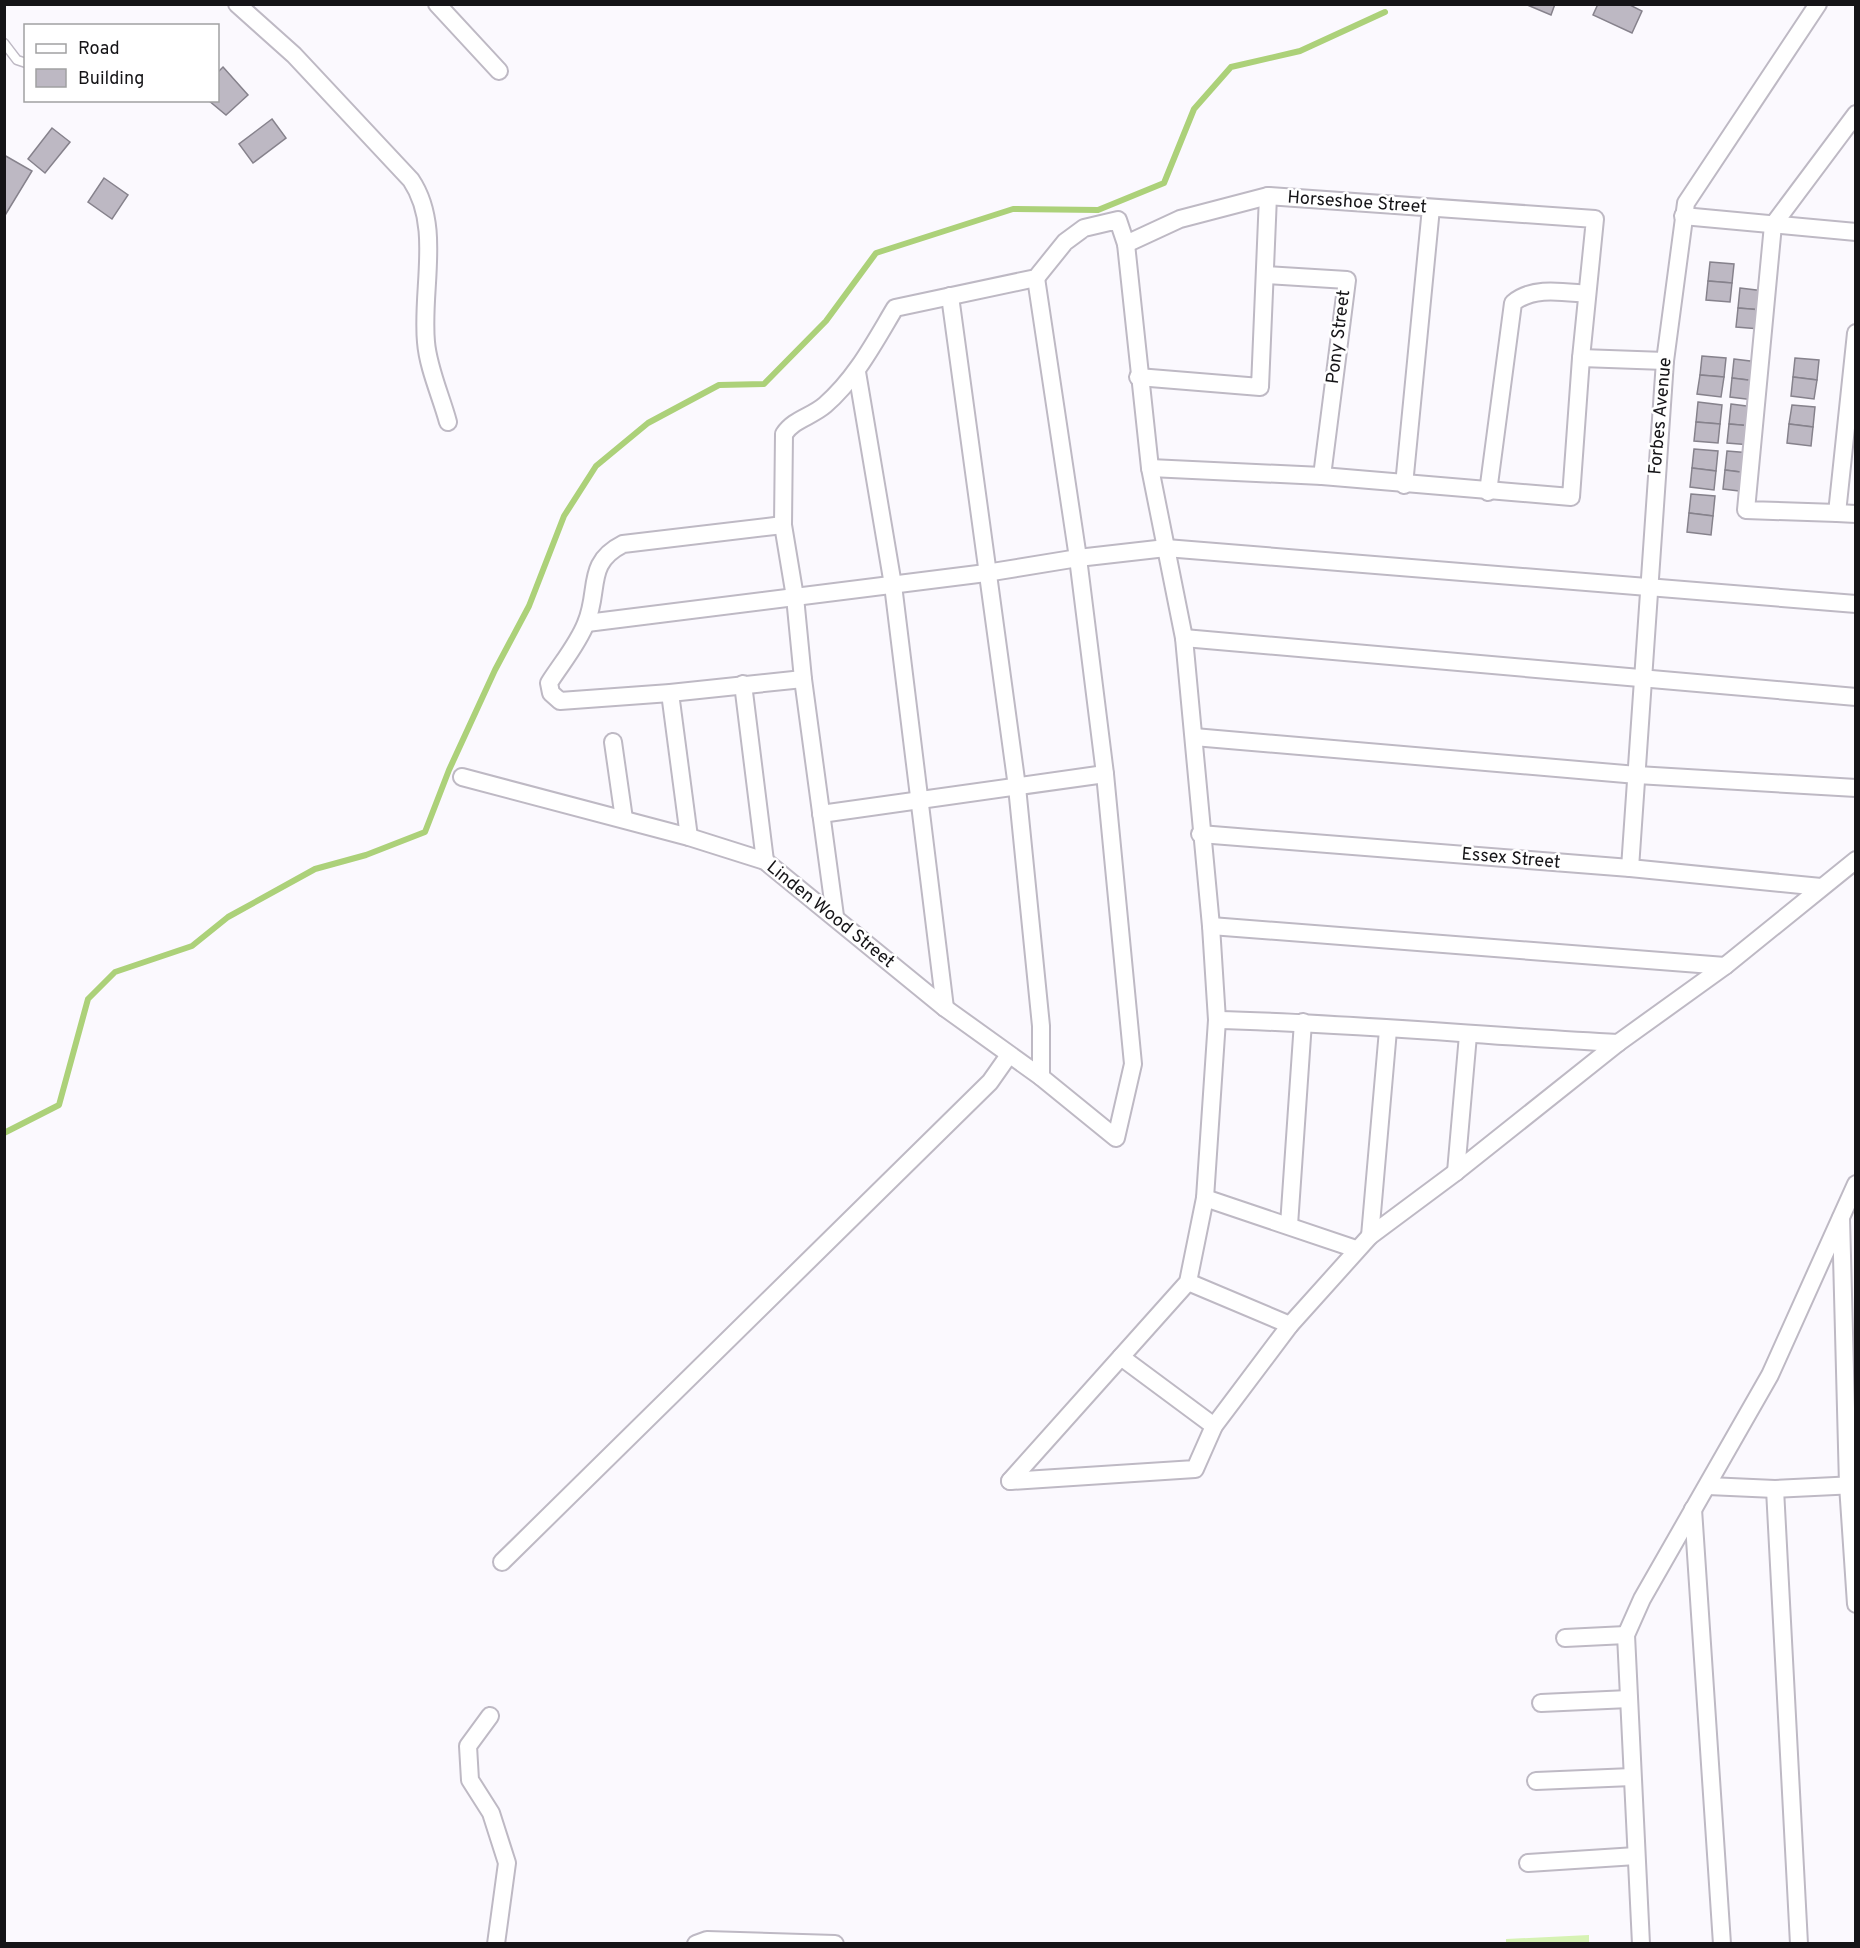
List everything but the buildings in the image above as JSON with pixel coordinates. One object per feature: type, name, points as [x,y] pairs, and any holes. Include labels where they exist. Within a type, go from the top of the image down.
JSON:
[{"type":"street","points":[[237,4],[294,55],[411,180],[422,196],[427,218],[426,343],[448,422]]},
{"type":"street","points":[[438,4],[499,71]]},
{"type":"street","name":"Forbes Avenue","points":[[1630,868],[1665,362],[1683,216],[1686,203],[1818,4]]},
{"type":"street","points":[[1856,114],[1848,135],[1773,225],[1746,510],[1856,514]]},
{"type":"street","points":[[1138,377],[1260,387],[1268,196]]},
{"type":"street","name":"Horseshoe Street","points":[[1126,243],[1180,219],[1268,196],[1595,219],[1587,294]]},
{"type":"street","points":[[1404,485],[1431,208]]},
{"type":"street","points":[[1683,216],[1856,232]]},
{"type":"street","points":[[835,916],[803,679],[795,597],[783,525],[784,434],[791,424],[813,414],[825,404],[857,372],[896,308],[1036,278],[1065,242],[1084,228],[1118,220],[1126,243],[1138,377],[1150,468],[1184,638],[1194,737],[1200,834],[1217,1020],[1205,1198],[1188,1282],[1010,1481],[1195,1469],[1214,1426],[1290,1325],[1370,1236],[1456,1172],[1617,1043],[1725,966],[1856,860]]},
{"type":"street","name":"Pony Street","points":[[1264,275],[1347,280],[1322,476]]},
{"type":"street","points":[[821,814],[920,802],[1105,774],[1078,558],[1036,278]]},
{"type":"street","points":[[1150,468],[1322,476],[1488,492],[1571,496],[1587,294],[1536,292],[1513,303],[1488,492]]},
{"type":"street","points":[[950,297],[1017,787],[1041,1026],[1041,1077]]},
{"type":"street","points":[[1838,513],[1856,333]]},
{"type":"street","points":[[1581,358],[1665,362]]},
{"type":"street","points":[[857,372],[893,585],[945,1008]]},
{"type":"street","points":[[783,525],[623,543],[608,551],[598,564],[587,623],[549,683],[551,693],[560,701],[670,693],[803,679]]},
{"type":"street","points":[[587,623],[1166,548],[1648,589],[1856,604]]},
{"type":"street","points":[[1184,638],[1856,697]]},
{"type":"street","points":[[743,684],[765,861]]},
{"type":"street","points":[[670,693],[689,837]]},
{"type":"street","points":[[1194,737],[1637,775],[1856,788]]},
{"type":"street","points":[[613,742],[624,819]]},
{"type":"street","name":"Linden Wood Street","points":[[462,777],[689,837],[765,861],[945,1008],[1041,1077],[1116,1137],[1133,1064],[1105,774]]},
{"type":"street","name":"Essex Street","points":[[1200,834],[1630,868],[1821,887]]},
{"type":"street","points":[[1210,926],[1725,966]]},
{"type":"street","points":[[1217,1020],[1304,1022],[1388,1030],[1617,1043]]},
{"type":"street","points":[[1289,1226],[1304,1022]]},
{"type":"street","points":[[1370,1236],[1388,1030]]},
{"type":"street","points":[[1456,1172],[1468,1035]]},
{"type":"street","points":[[502,1562],[990,1082],[1009,1055]]},
{"type":"street","points":[[1641,1944],[1626,1635],[1642,1599],[1770,1375],[1856,1184]]},
{"type":"street","points":[[1205,1198],[1356,1249]]},
{"type":"street","points":[[1841,1214],[1856,1604]]},
{"type":"street","points":[[1188,1282],[1290,1325]]},
{"type":"street","points":[[1121,1357],[1214,1426]]},
{"type":"street","points":[[1708,1486],[1775,1489],[1852,1485]]},
{"type":"street","points":[[1775,1489],[1799,1944]]},
{"type":"street","points":[[1693,1509],[1722,1944]]},
{"type":"street","points":[[1565,1638],[1626,1635]]},
{"type":"street","points":[[1541,1703],[1629,1699]]},
{"type":"street","points":[[490,1716],[468,1746],[470,1780],[490,1813],[507,1863],[496,1944]]},
{"type":"street","points":[[1536,1781],[1632,1777]]},
{"type":"street","points":[[1528,1863],[1636,1856]]},
{"type":"street","points":[[696,1944],[706,1940],[835,1944]]},
{"type":"lane","points":[[4,43],[16,60],[24,62]]},
{"type":"green space","points":[[1589,1935],[1589,1943],[1506,1943],[1506,1939]]},
{"type":"waterway","points":[[4,1133],[59,1105],[88,999],[115,972],[192,946],[228,917],[315,869],[366,855],[425,832],[449,770],[495,670],[529,606],[564,516],[596,466],[648,423],[719,385],[764,384],[826,321],[876,253],[1013,209],[1098,210],[1164,183],[1194,109],[1231,67],[1300,51],[1385,12]]}]
